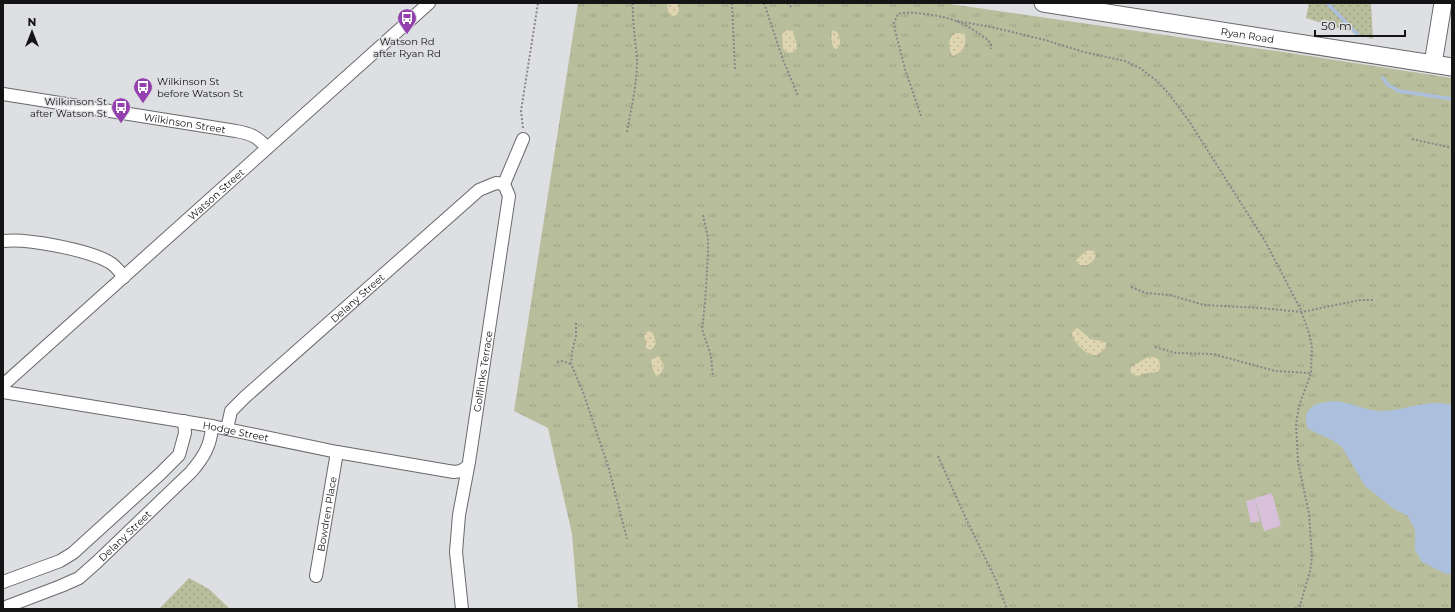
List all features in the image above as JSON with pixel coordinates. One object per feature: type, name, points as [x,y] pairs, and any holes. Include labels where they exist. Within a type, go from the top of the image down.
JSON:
[{"type":"street","name":"Watson Street","points":[[3,385],[429,3]]},
{"type":"street","name":"Ryan Road","points":[[1043,3],[1076,6],[1452,67]]},
{"type":"street","points":[[1433,64],[1442,3]]},
{"type":"street","name":"Wilkinson Street","points":[[3,94],[252,134],[267,148]]},
{"type":"street","points":[[504,184],[523,140]]},
{"type":"street","name":"Delany Street","points":[[227,429],[231,411],[245,397],[479,190],[496,183],[504,184]]},
{"type":"street","name":"Golflinks Terrace","points":[[462,609],[456,552],[459,515],[509,196],[504,184]]},
{"type":"street","points":[[3,241],[24,241],[89,253],[111,263],[124,277]]},
{"type":"street","name":"Hodge Street","points":[[3,392],[184,421],[337,452],[454,472],[461,471],[467,467]]},
{"type":"street","points":[[3,582],[60,561],[78,547],[179,455],[185,434],[184,421]]},
{"type":"street","name":"Delany Street","points":[[3,608],[79,578],[191,472],[203,457],[212,437],[212,426]]},
{"type":"street","name":"Bowdren Place","points":[[316,576],[337,452]]},
{"type":"path","points":[[523,140],[521,110],[538,3]]},
{"type":"path","points":[[627,132],[637,62],[633,3]]},
{"type":"path","points":[[732,3],[735,70]]},
{"type":"path","points":[[764,3],[782,58],[798,96]]},
{"type":"path","points":[[787,3],[791,7]]},
{"type":"path","points":[[921,116],[901,55],[894,23],[898,14],[907,12],[991,27],[1045,40],[1084,52],[1125,61],[1140,68],[1157,81],[1190,121],[1272,252],[1302,312],[1312,346],[1311,373],[1299,406],[1296,424],[1298,462],[1309,514],[1312,557],[1310,571],[1299,609]]},
{"type":"path","points":[[957,21],[988,40],[991,44],[991,49]]},
{"type":"path","points":[[1412,139],[1452,148]]},
{"type":"path","points":[[703,215],[708,238],[708,254],[702,329],[711,356],[713,377]]},
{"type":"path","points":[[1131,287],[1146,293],[1170,295],[1204,305],[1302,312],[1360,300],[1373,300]]},
{"type":"path","points":[[576,323],[576,336],[571,364],[583,392],[606,463],[627,539]]},
{"type":"path","points":[[1155,347],[1176,353],[1213,354],[1275,371],[1311,373]]},
{"type":"path","points":[[557,362],[562,361],[571,364]]},
{"type":"path","points":[[938,456],[996,580],[1007,609]]},
{"type":"path","points":[[1294,609],[1300,604]]},
{"type":"green space","points":[[578,3],[943,3],[1452,78],[1452,609],[578,609],[572,534],[548,428],[514,411]]},
{"type":"green space","points":[[1309,3],[1371,3],[1373,39],[1306,18]]},
{"type":"green space","points":[[189,578],[209,589],[230,609],[159,609]]},
{"type":"sand","points":[[667,3],[678,3],[679,11],[677,15],[673,16],[669,14]]},
{"type":"sand","points":[[787,30],[793,31],[797,45],[796,50],[791,52],[783,49],[782,34]]},
{"type":"sand","points":[[833,30],[838,33],[840,40],[840,44],[836,49],[833,47],[832,41]]},
{"type":"sand","points":[[956,33],[964,33],[965,43],[961,52],[953,56],[949,43],[951,37]]},
{"type":"sand","points":[[1088,250],[1094,251],[1094,259],[1087,265],[1080,265],[1076,261],[1077,259]]},
{"type":"sand","points":[[1078,328],[1090,339],[1106,343],[1106,347],[1098,355],[1086,352],[1078,346],[1073,338],[1073,330]]},
{"type":"sand","points":[[649,331],[653,333],[656,344],[650,350],[646,348],[646,341],[644,337],[645,333]]},
{"type":"sand","points":[[659,356],[664,366],[662,372],[657,376],[653,368],[652,359]]},
{"type":"sand","points":[[1148,357],[1157,358],[1160,364],[1159,371],[1139,375],[1132,374],[1130,370],[1131,367]]},
{"type":"water","points":[[1336,401],[1375,411],[1434,403],[1452,405],[1452,574],[1446,574],[1422,562],[1415,550],[1415,530],[1408,516],[1394,509],[1365,486],[1342,447],[1332,440],[1308,429],[1306,415],[1312,407],[1317,404]]},
{"type":"building","points":[[1272,493],[1281,526],[1264,531],[1255,498]]},
{"type":"building","points":[[1255,499],[1260,521],[1251,523],[1246,501]]},
{"type":"waterway","points":[[1327,3],[1358,35]]},
{"type":"waterway","points":[[1383,78],[1388,85],[1399,91],[1452,99]]},
{"type":"place","name":"Watson Rd after Ryan Rd","points":[[407,35]]},
{"type":"place","name":"Wilkinson St before Watson St","points":[[143,104]]},
{"type":"place","name":"Wilkinson St after Watson St","points":[[121,124]]}]
